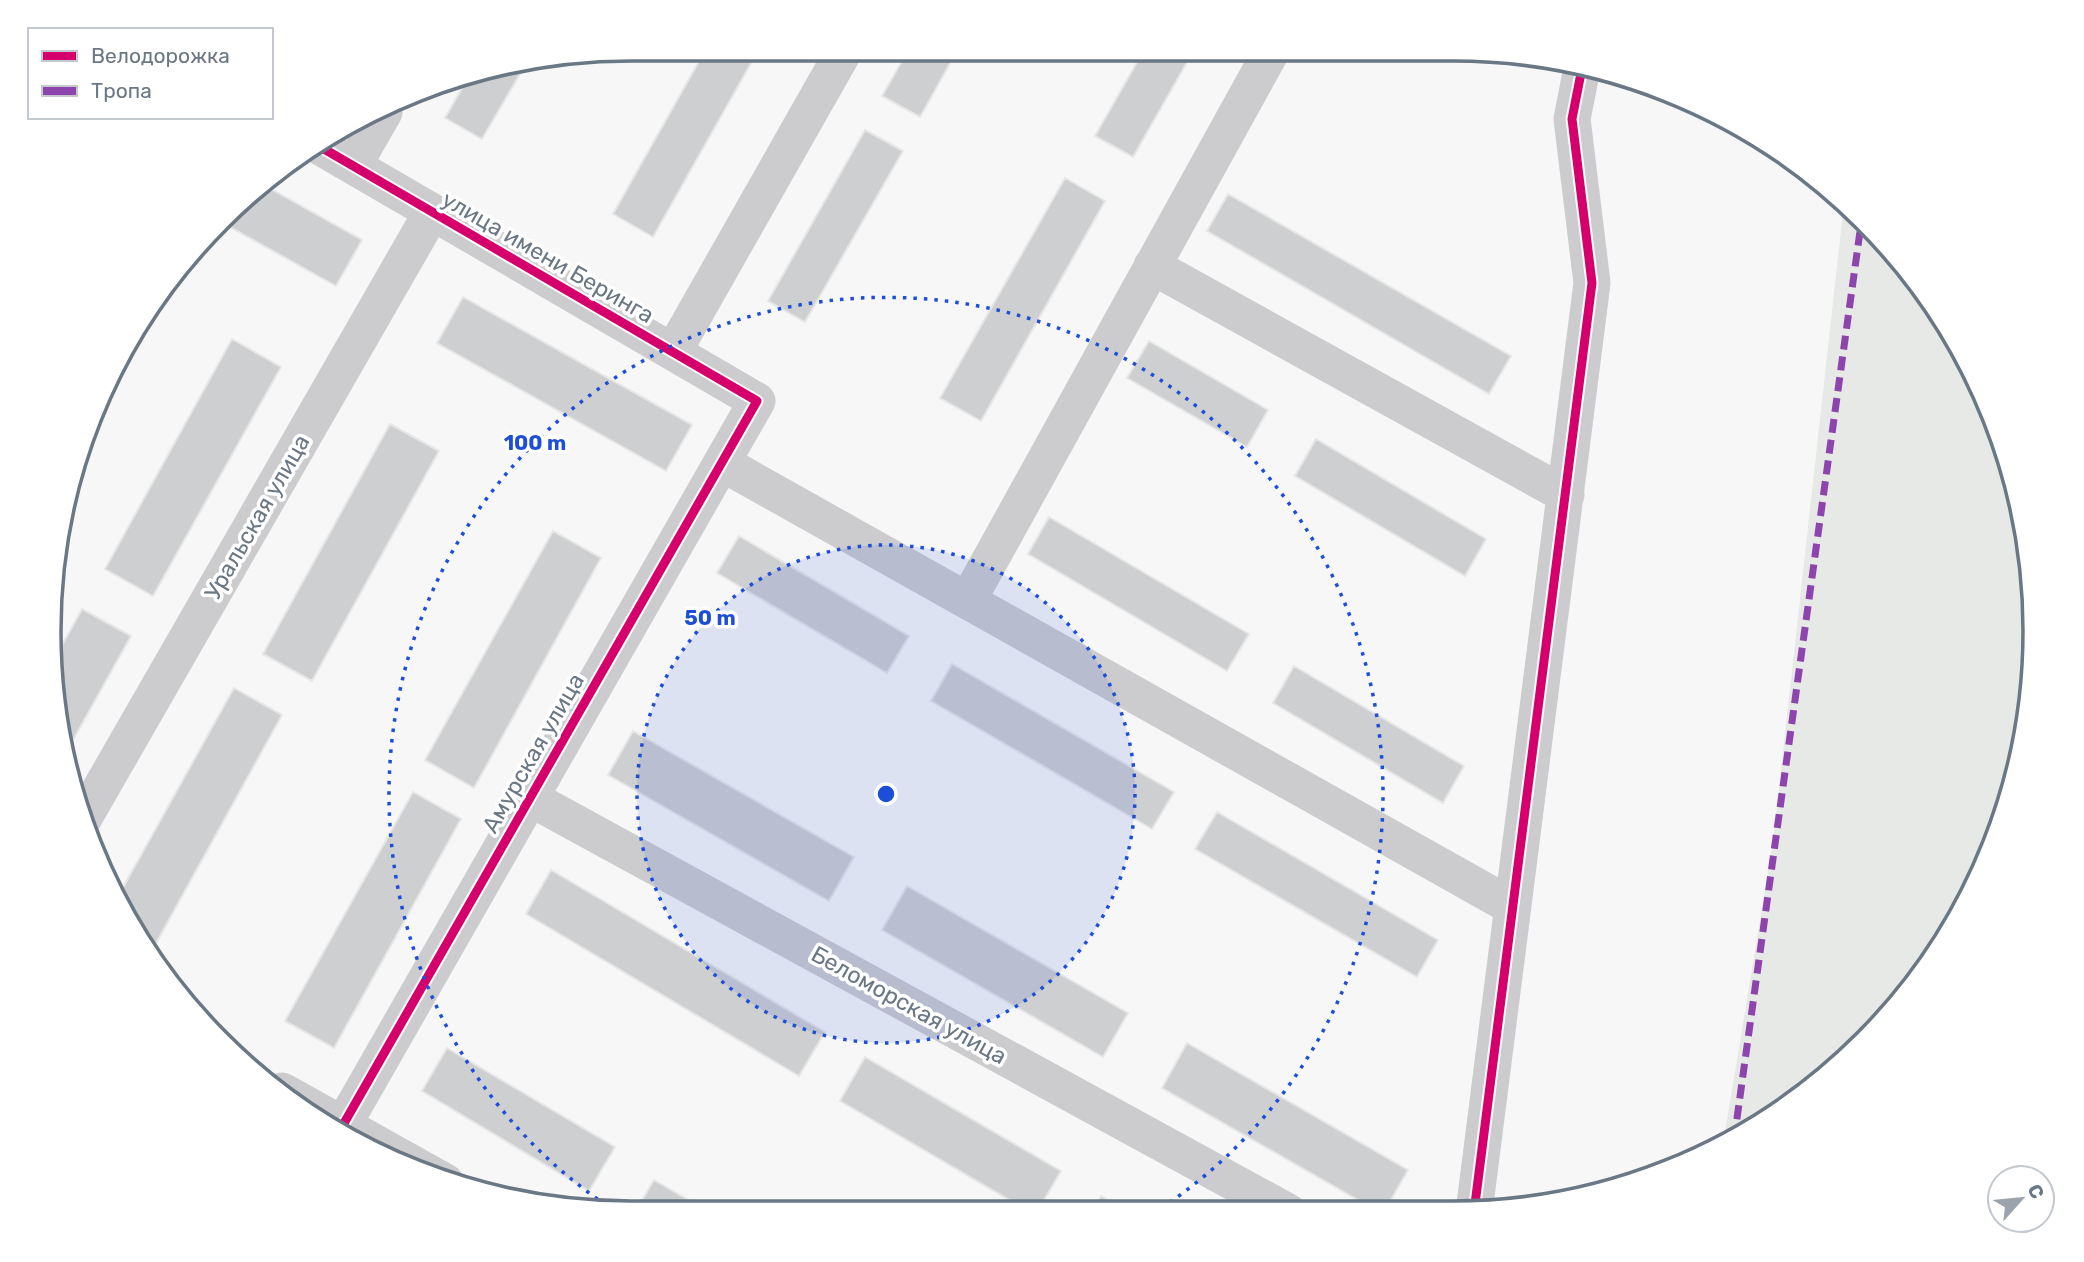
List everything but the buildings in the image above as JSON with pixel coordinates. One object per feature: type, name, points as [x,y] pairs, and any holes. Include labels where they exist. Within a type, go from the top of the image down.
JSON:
[{"type":"street","points":[[673,352],[838,61]]},
{"type":"street","points":[[968,600],[1266,61]]},
{"type":"street","points":[[1476,1200],[1592,283],[1572,119],[1580,76]]},
{"type":"street","points":[[353,166],[380,120]]},
{"type":"street","name":"улица имени Беринга","points":[[326,150],[757,401]]},
{"type":"street","name":"Уральская улица","points":[[89,808],[432,212]]},
{"type":"street","points":[[1152,267],[1566,495]]},
{"type":"street","name":"Амурская улица","points":[[343,1122],[757,401]]},
{"type":"street","points":[[722,463],[1513,907]]},
{"type":"street","name":"Беломорская улица","points":[[530,798],[1268,1201]]},
{"type":"shaded area","points":[[1843,216],[1881,255],[1927,314],[1964,379],[1993,448],[2012,520],[2022,594],[2022,668],[2018,705],[2012,742],[1993,814],[1964,883],[1927,948],[1881,1007],[1829,1059],[1770,1105],[1725,1131],[1773,842]]},
{"type":"marked path","points":[[1736,1125],[1860,232]]},
{"type":"cycle path","points":[[1475,1200],[1592,283],[1572,119],[1580,76]]},
{"type":"cycle path","points":[[326,150],[757,401],[344,1123]]}]
